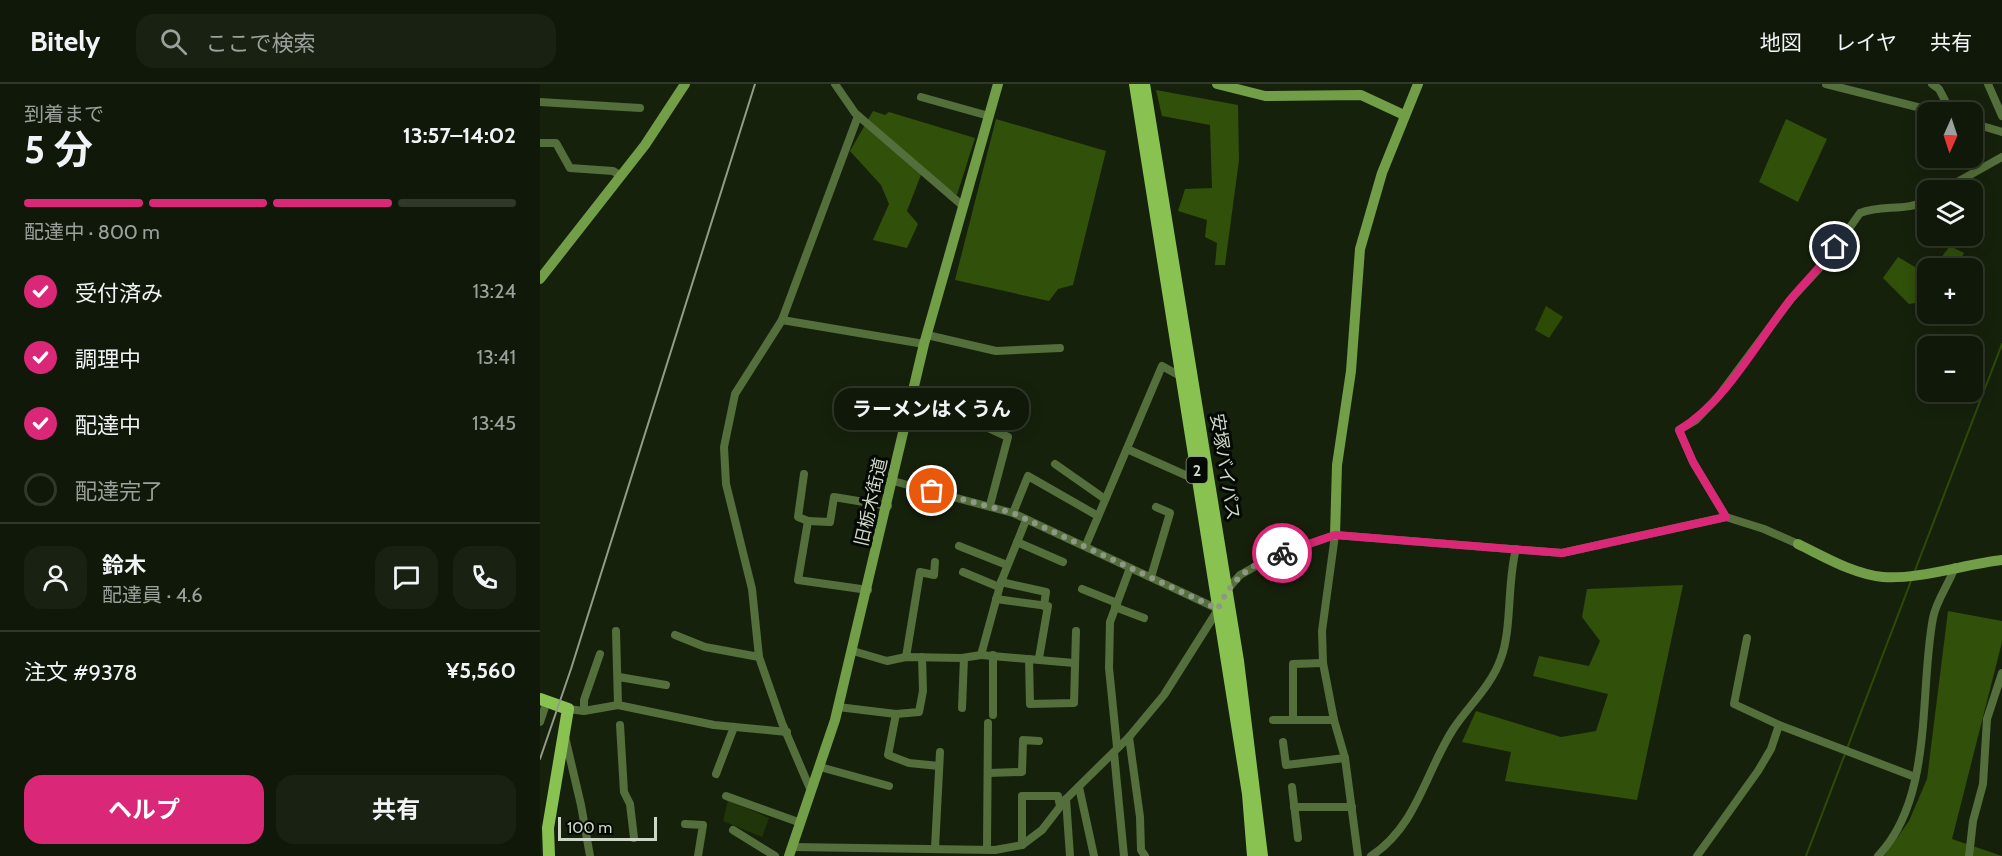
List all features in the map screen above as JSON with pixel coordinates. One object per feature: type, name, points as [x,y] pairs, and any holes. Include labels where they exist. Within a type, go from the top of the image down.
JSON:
[{"type":"main road","name":"安塚バイパス","points":[[1135,84],[1248,794],[1253,856]]},
{"type":"main road","name":"安塚バイパス","points":[[1144,84],[1226,590],[1256,792],[1262,856]]},
{"type":"main road","points":[[543,700],[568,709],[562,732],[548,828],[549,856]]},
{"type":"street","points":[[540,279],[621,176],[685,84]]},
{"type":"street","points":[[835,84],[858,116],[963,206]]},
{"type":"street","name":"旧栃木街道","points":[[791,851],[812,793],[838,707],[888,506],[925,339],[998,84]]},
{"type":"street","points":[[1217,84],[1265,96],[1361,94],[1404,115]]},
{"type":"street","points":[[1358,856],[1345,758],[1334,720],[1323,663],[1322,631],[1335,535],[1337,465],[1351,371],[1360,249],[1369,212],[1404,115],[1418,84]]},
{"type":"street","points":[[1826,84],[1917,107]]},
{"type":"street","points":[[1932,84],[1939,89],[1946,102]]},
{"type":"street","points":[[1988,84],[2002,116]]},
{"type":"street","points":[[921,97],[989,116]]},
{"type":"street","points":[[540,102],[640,108]]},
{"type":"street","points":[[812,793],[759,657],[752,589],[724,474],[724,447],[735,394],[782,320],[858,116]]},
{"type":"street","points":[[1983,126],[2002,132]]},
{"type":"street","points":[[540,143],[556,143],[570,168],[614,171],[621,176]]},
{"type":"street","points":[[1961,180],[2002,157]]},
{"type":"street","points":[[1726,517],[1693,462],[1679,430],[1696,420],[1718,397],[1791,298],[1826,261],[1860,213],[1877,208],[1917,205]]},
{"type":"street","points":[[782,320],[996,351],[1060,348]]},
{"type":"street","points":[[1086,545],[1162,366],[1183,377]]},
{"type":"street","points":[[909,410],[969,419],[1008,437],[990,505]]},
{"type":"street","points":[[1128,449],[1192,477]]},
{"type":"street","points":[[1055,464],[1105,499]]},
{"type":"street","points":[[804,474],[798,517],[808,521],[830,522],[834,497],[888,506]]},
{"type":"street","points":[[1013,513],[1028,476],[1098,516]]},
{"type":"street","points":[[893,481],[990,505],[1013,513],[1086,545],[1218,609]]},
{"type":"street","points":[[1151,577],[1170,513],[1156,507]]},
{"type":"street","points":[[791,851],[911,852],[935,848],[1007,849],[1022,845],[1042,831],[1063,802],[1129,737],[1164,695],[1218,609],[1226,590],[1240,575],[1272,557],[1335,535],[1566,552],[1726,517],[1764,528],[1847,567],[1883,577],[1902,577],[1955,566],[2002,560]]},
{"type":"street","points":[[981,655],[1000,584],[1026,519]]},
{"type":"street","points":[[808,521],[798,580],[868,590]]},
{"type":"street","points":[[1017,542],[1063,562]]},
{"type":"street","points":[[959,546],[1007,565]]},
{"type":"street","points":[[1371,856],[1388,846],[1405,824],[1451,732],[1483,691],[1502,658],[1516,549]]},
{"type":"street","points":[[906,657],[920,572],[934,575],[935,562]]},
{"type":"street","points":[[1878,856],[1898,827],[1915,777],[1926,708],[1933,616],[1955,566]]},
{"type":"street","points":[[1124,856],[1109,668],[1110,622],[1130,568]]},
{"type":"street","points":[[963,572],[1000,584],[1046,592],[1044,606]]},
{"type":"street","points":[[1083,590],[1144,618]]},
{"type":"street","points":[[996,599],[1048,606],[1039,658]]},
{"type":"street","points":[[1029,659],[1030,704],[1074,703],[1076,631]]},
{"type":"street","points":[[616,632],[618,705]]},
{"type":"street","points":[[675,635],[705,647],[759,657]]},
{"type":"street","points":[[1746,638],[1734,704],[1779,725],[1915,777]]},
{"type":"street","points":[[853,651],[887,661],[906,657],[964,658],[993,655],[1074,663]]},
{"type":"street","points":[[584,711],[584,700],[600,654]]},
{"type":"street","points":[[987,848],[993,655]]},
{"type":"street","points":[[838,707],[896,714],[919,712],[923,691],[922,657]]},
{"type":"street","points":[[962,708],[964,658]]},
{"type":"street","points":[[1293,720],[1293,664],[1323,663]]},
{"type":"street","points":[[1969,856],[1973,821],[1983,784],[1987,719],[2002,673]]},
{"type":"street","points":[[619,677],[666,685]]},
{"type":"street","points":[[540,722],[543,700]]},
{"type":"street","points":[[568,709],[584,711],[618,705],[714,725],[787,732]]},
{"type":"street","points":[[896,714],[888,755],[909,763],[939,766]]},
{"type":"street","points":[[1273,720],[1334,720]]},
{"type":"street","points":[[620,725],[624,792],[630,804],[634,838]]},
{"type":"street","points":[[1697,856],[1758,771],[1771,749],[1779,725]]},
{"type":"street","points":[[716,774],[734,727]]},
{"type":"street","points":[[562,732],[567,740],[590,856]]},
{"type":"street","points":[[1129,737],[1139,807],[1142,850],[1145,856]]},
{"type":"street","points":[[988,773],[1022,772],[1023,740],[1039,741]]},
{"type":"street","points":[[1283,742],[1286,765],[1345,758]]},
{"type":"street","points":[[935,848],[940,752]]},
{"type":"street","points":[[820,767],[889,786]]},
{"type":"street","points":[[1079,787],[1094,856]]},
{"type":"street","points":[[1292,787],[1298,838]]},
{"type":"street","points":[[726,796],[801,823]]},
{"type":"street","points":[[1022,845],[1022,796],[1058,796],[1063,802],[1070,856]]},
{"type":"street","points":[[1294,807],[1352,807]]},
{"type":"street","points":[[685,824],[703,825],[698,856]]},
{"type":"street","points":[[733,830],[775,856]]},
{"type":"shaded area","points":[[1156,90],[1238,105],[1239,160],[1225,265],[1215,265],[1217,243],[1205,237],[1207,220],[1178,211],[1185,189],[1212,188],[1210,125],[1162,116]]},
{"type":"shaded area","points":[[873,111],[885,115],[889,112],[975,138],[957,195],[922,172],[907,211],[918,224],[907,248],[873,240],[889,204],[881,185],[850,151]]},
{"type":"shaded area","points":[[996,119],[1106,151],[1073,285],[1058,289],[1049,301],[955,280]]},
{"type":"shaded area","points":[[1786,119],[1827,139],[1798,202],[1759,182]]},
{"type":"shaded area","points":[[1950,246],[1964,253],[1961,258],[1941,258]]},
{"type":"shaded area","points":[[1898,257],[1917,268],[1917,303],[1909,304],[1883,278]]},
{"type":"shaded area","points":[[1546,306],[1563,317],[1549,338],[1535,330]]},
{"type":"shaded area","points":[[1683,585],[1637,800],[1505,781],[1511,752],[1462,742],[1476,711],[1561,737],[1596,731],[1608,694],[1533,676],[1539,656],[1589,666],[1600,641],[1582,617],[1587,589]]},
{"type":"shaded area","points":[[1948,611],[2002,621],[2002,642],[1952,839],[2002,856],[1884,856],[1909,821],[1927,779]]},
{"type":"shaded area","points":[[728,800],[769,818],[762,837],[723,821]]},
{"type":"waterway","points":[[1914,573],[2002,344]]},
{"type":"waterway","points":[[1806,856],[1911,581]]},
{"type":"railway","points":[[540,759],[571,669],[755,84]]},
{"type":"way so far","points":[[932,491],[1013,513],[1086,545],[1218,609],[1226,590],[1240,575],[1282,553]]},
{"type":"place","name":"ラーメンはくうん","points":[[932,491]]},
{"type":"route","points":[[1282,553],[1335,535],[1562,553],[1726,517],[1693,462],[1679,430],[1696,420],[1718,397],[1791,298],[1826,261],[1835,247]]}]
